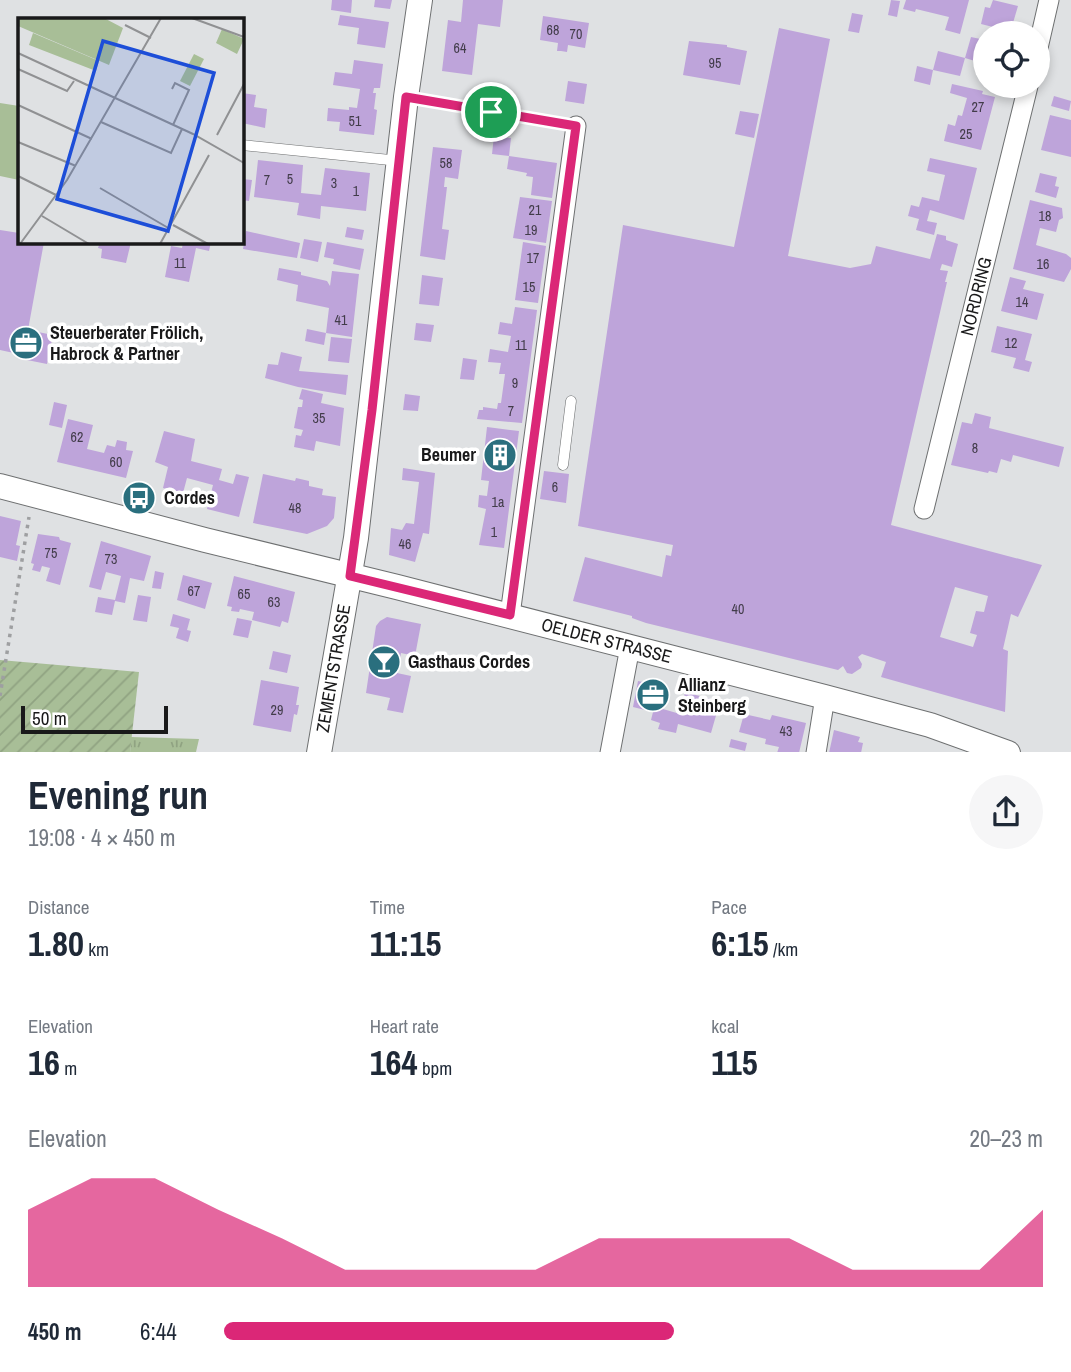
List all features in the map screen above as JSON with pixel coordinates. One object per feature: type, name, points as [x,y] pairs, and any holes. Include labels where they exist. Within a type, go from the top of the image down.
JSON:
[{"type":"street","name":"ZEMENTSTRASSE","points":[[318,752],[350,576],[372,410],[406,97],[420,0]]},
{"type":"street","points":[[1044,21],[1049,0]]},
{"type":"street","name":"NORDRING","points":[[924,509],[1025,98]]},
{"type":"street","points":[[510,615],[576,126]]},
{"type":"street","name":"OELDER STRASSE","points":[[0,486],[825,697],[930,725],[1008,752]]},
{"type":"street","points":[[610,752],[631,647]]},
{"type":"street","points":[[816,752],[825,697]]},
{"type":"lane","points":[[406,97],[576,126]]},
{"type":"lane","points":[[243,145],[400,161]]},
{"type":"lane","points":[[563,465],[571,401]]},
{"type":"path","points":[[0,696],[33,494]]},
{"type":"green space","points":[[0,103],[18,106],[18,180],[0,176]]},
{"type":"green space","points":[[0,660],[139,672],[130,752],[0,752]]},
{"type":"green space","points":[[131,737],[199,739],[196,752],[130,752]]},
{"type":"building","points":[[332,0],[352,0],[351,13],[331,10]]},
{"type":"building","points":[[375,0],[392,0],[390,9],[374,7]]},
{"type":"building","points":[[463,0],[503,0],[500,27],[478,24],[472,75],[442,71],[448,20],[461,22]]},
{"type":"building","points":[[891,0],[900,1],[897,17],[888,15]]},
{"type":"building","points":[[906,0],[969,0],[960,34],[945,30],[949,17],[916,9],[915,12],[903,9]]},
{"type":"building","points":[[993,0],[1018,6],[1014,21],[982,21],[985,7],[990,8]]},
{"type":"building","points":[[852,13],[863,15],[859,33],[848,31]]},
{"type":"building","points":[[340,15],[389,22],[385,48],[357,44],[359,28],[338,25]]},
{"type":"building","points":[[543,16],[589,23],[585,48],[568,45],[567,52],[557,51],[558,43],[540,40]]},
{"type":"building","points":[[779,28],[830,39],[788,256],[850,268],[871,264],[876,246],[930,259],[937,234],[958,244],[952,267],[942,264],[940,270],[948,271],[947,282],[891,525],[1042,565],[1018,617],[1011,614],[1003,649],[1008,651],[1005,712],[881,677],[886,662],[862,654],[858,657],[861,668],[852,674],[847,673],[843,666],[838,670],[646,623],[632,616],[573,601],[585,557],[662,577],[666,555],[671,556],[673,545],[578,526],[623,225],[734,247]],"holes":[[[955,587],[988,596],[984,612],[976,611],[970,633],[977,635],[973,647],[940,637]]]},
{"type":"building","points":[[971,37],[973,37],[973,60],[965,58]]},
{"type":"building","points":[[689,41],[727,45],[747,51],[740,85],[683,75]]},
{"type":"building","points":[[938,51],[965,58],[960,76],[933,70]]},
{"type":"building","points":[[354,60],[383,64],[380,88],[374,88],[373,93],[376,93],[374,109],[377,110],[374,135],[339,131],[340,122],[327,121],[328,108],[357,108],[360,89],[333,85],[335,72],[352,74]]},
{"type":"building","points":[[917,66],[933,70],[930,85],[914,81]]},
{"type":"building","points":[[568,81],[587,84],[584,104],[565,101]]},
{"type":"building","points":[[952,84],[973,89],[973,98],[995,98],[981,150],[944,141],[948,124],[955,126],[958,115],[962,116],[967,98],[950,93]]},
{"type":"building","points":[[243,93],[256,95],[254,107],[267,109],[265,128],[243,123]]},
{"type":"building","points":[[1054,96],[1071,101],[1069,111],[1051,106]]},
{"type":"building","points":[[740,111],[759,114],[754,138],[735,134]]},
{"type":"building","points":[[1050,115],[1071,120],[1071,157],[1041,150]]},
{"type":"building","points":[[494,136],[511,138],[509,156],[492,154]]},
{"type":"building","points":[[433,147],[462,150],[458,179],[445,177],[444,187],[447,187],[442,229],[449,230],[445,260],[420,256]]},
{"type":"building","points":[[509,156],[557,163],[552,198],[531,195],[533,177],[507,169]]},
{"type":"building","points":[[930,158],[977,168],[964,220],[930,210],[927,221],[937,223],[934,235],[916,230],[919,219],[908,216],[911,205],[919,207],[922,197],[939,201],[945,175],[927,171]]},
{"type":"building","points":[[258,160],[303,165],[301,193],[321,195],[325,168],[370,173],[366,211],[321,206],[320,219],[297,215],[299,203],[254,197]]},
{"type":"building","points":[[1040,173],[1057,177],[1055,186],[1059,187],[1056,198],[1035,192]]},
{"type":"building","points":[[243,179],[252,180],[249,201],[243,200]]},
{"type":"building","points":[[520,197],[552,201],[546,243],[513,238]]},
{"type":"building","points":[[1030,200],[1062,208],[1063,218],[1059,220],[1056,232],[1040,228],[1036,245],[1071,258],[1071,269],[1064,282],[1013,269]]},
{"type":"building","points":[[347,227],[364,230],[362,240],[345,237]]},
{"type":"building","points":[[0,230],[18,233],[18,243],[44,243],[28,330],[53,335],[47,364],[22,359],[23,355],[0,350]]},
{"type":"building","points":[[246,231],[300,243],[297,258],[243,249]]},
{"type":"building","points":[[304,239],[322,242],[318,262],[300,258]]},
{"type":"building","points":[[327,242],[364,249],[360,270],[333,264],[334,259],[324,257]]},
{"type":"building","points":[[523,242],[546,246],[538,303],[515,300]]},
{"type":"building","points":[[100,243],[131,243],[126,263],[101,258],[102,249],[98,248]]},
{"type":"building","points":[[183,243],[211,243],[209,251],[196,248],[189,282],[165,277],[171,246],[182,248]]},
{"type":"building","points":[[279,268],[327,281],[330,286],[332,271],[359,274],[352,337],[326,333],[329,308],[296,301],[298,285],[277,280]]},
{"type":"building","points":[[422,275],[443,278],[439,306],[419,304]]},
{"type":"building","points":[[1010,277],[1026,281],[1023,289],[1044,294],[1037,320],[1001,311]]},
{"type":"building","points":[[515,307],[537,310],[522,423],[477,419],[479,410],[483,410],[483,407],[497,409],[498,403],[501,403],[505,374],[499,374],[501,363],[488,362],[490,349],[508,352],[511,336],[498,334],[500,322],[512,324]]},
{"type":"building","points":[[416,323],[434,325],[431,342],[414,340]]},
{"type":"building","points":[[997,326],[1032,334],[1025,360],[1032,362],[1029,372],[1013,368],[1016,358],[991,352]]},
{"type":"building","points":[[307,329],[326,333],[324,345],[305,341]]},
{"type":"building","points":[[331,337],[352,339],[349,363],[328,361]]},
{"type":"building","points":[[281,352],[302,357],[299,371],[348,375],[346,395],[265,378],[268,364],[278,365]]},
{"type":"building","points":[[463,358],[477,360],[474,380],[460,379]]},
{"type":"building","points":[[302,389],[323,394],[321,403],[344,408],[340,446],[316,441],[314,451],[294,447],[296,435],[301,436],[303,430],[294,428],[298,407],[302,407],[303,400],[299,399]]},
{"type":"building","points":[[405,394],[420,396],[418,411],[403,410]]},
{"type":"building","points":[[54,402],[67,405],[62,428],[49,425]]},
{"type":"building","points":[[975,413],[991,417],[989,428],[1064,447],[1059,467],[1013,455],[1011,462],[1001,459],[997,473],[951,465],[962,422],[972,424]]},
{"type":"building","points":[[68,419],[93,425],[87,449],[104,453],[107,445],[115,447],[117,440],[127,442],[126,450],[133,451],[126,478],[57,462]]},
{"type":"building","points":[[487,427],[519,431],[504,548],[479,545],[486,509],[478,507],[479,495],[487,496],[489,481],[481,480]]},
{"type":"building","points":[[164,431],[195,439],[191,461],[222,469],[219,480],[233,484],[236,474],[249,477],[239,517],[207,509],[213,485],[187,478],[183,493],[163,488],[168,467],[155,462]]},
{"type":"building","points":[[403,468],[435,473],[429,534],[423,533],[415,562],[389,555],[391,528],[402,530],[406,523],[414,524],[419,482],[402,480]]},
{"type":"building","points":[[544,471],[569,474],[566,503],[540,499]]},
{"type":"building","points":[[263,474],[295,481],[296,478],[309,481],[309,486],[323,489],[322,495],[336,497],[334,518],[327,526],[307,534],[253,523]]},
{"type":"building","points":[[0,516],[21,521],[16,545],[20,546],[17,561],[0,557]]},
{"type":"building","points":[[38,534],[59,537],[60,540],[71,543],[60,585],[46,581],[50,568],[42,566],[40,572],[32,570],[34,564],[31,563]]},
{"type":"building","points":[[101,541],[151,556],[144,581],[130,578],[125,603],[115,601],[112,615],[95,612],[98,597],[115,600],[121,576],[106,572],[101,590],[89,587]]},
{"type":"building","points":[[155,571],[164,573],[161,589],[152,588]]},
{"type":"building","points":[[183,575],[212,583],[205,609],[177,600]]},
{"type":"building","points":[[234,576],[295,592],[288,623],[282,621],[280,627],[252,620],[254,612],[240,609],[239,612],[231,611],[232,607],[227,606]]},
{"type":"building","points":[[138,595],[151,597],[147,622],[133,620]]},
{"type":"building","points":[[173,614],[190,619],[188,642],[176,638],[179,628],[170,626]]},
{"type":"building","name":"Gasthaus Cordes","points":[[387,617],[421,624],[415,656],[401,653],[397,673],[411,676],[403,713],[387,710],[390,698],[366,693],[376,626]]},
{"type":"building","points":[[237,618],[252,621],[248,638],[233,635]]},
{"type":"building","points":[[273,651],[291,655],[287,673],[269,669]]},
{"type":"building","points":[[261,680],[299,687],[296,705],[299,705],[297,715],[294,714],[291,732],[253,725]]},
{"type":"building","points":[[638,681],[669,688],[663,709],[680,714],[685,692],[714,700],[711,711],[717,712],[711,733],[678,724],[676,733],[658,729],[660,723],[651,720],[653,712],[633,707]]},
{"type":"building","points":[[744,714],[770,720],[772,715],[806,723],[799,752],[777,752],[779,747],[765,744],[766,739],[739,732]]},
{"type":"building","points":[[834,730],[860,737],[858,742],[863,743],[861,752],[829,752]]},
{"type":"building","points":[[731,739],[747,743],[745,751],[729,747]]},
{"type":"place","name":"Steuerberater Frölich, Habrock & Partner","points":[[26,343]]},
{"type":"place","name":"Beumer","points":[[500,455]]},
{"type":"place","name":"Cordes","points":[[139,498]]},
{"type":"place","name":"Gasthaus Cordes","points":[[384,662]]},
{"type":"place","name":"Allianz Steinberg","points":[[653,695]]},
{"type":"route","points":[[406,97],[491,112],[576,126],[510,615],[350,576],[372,410],[406,97]]}]
